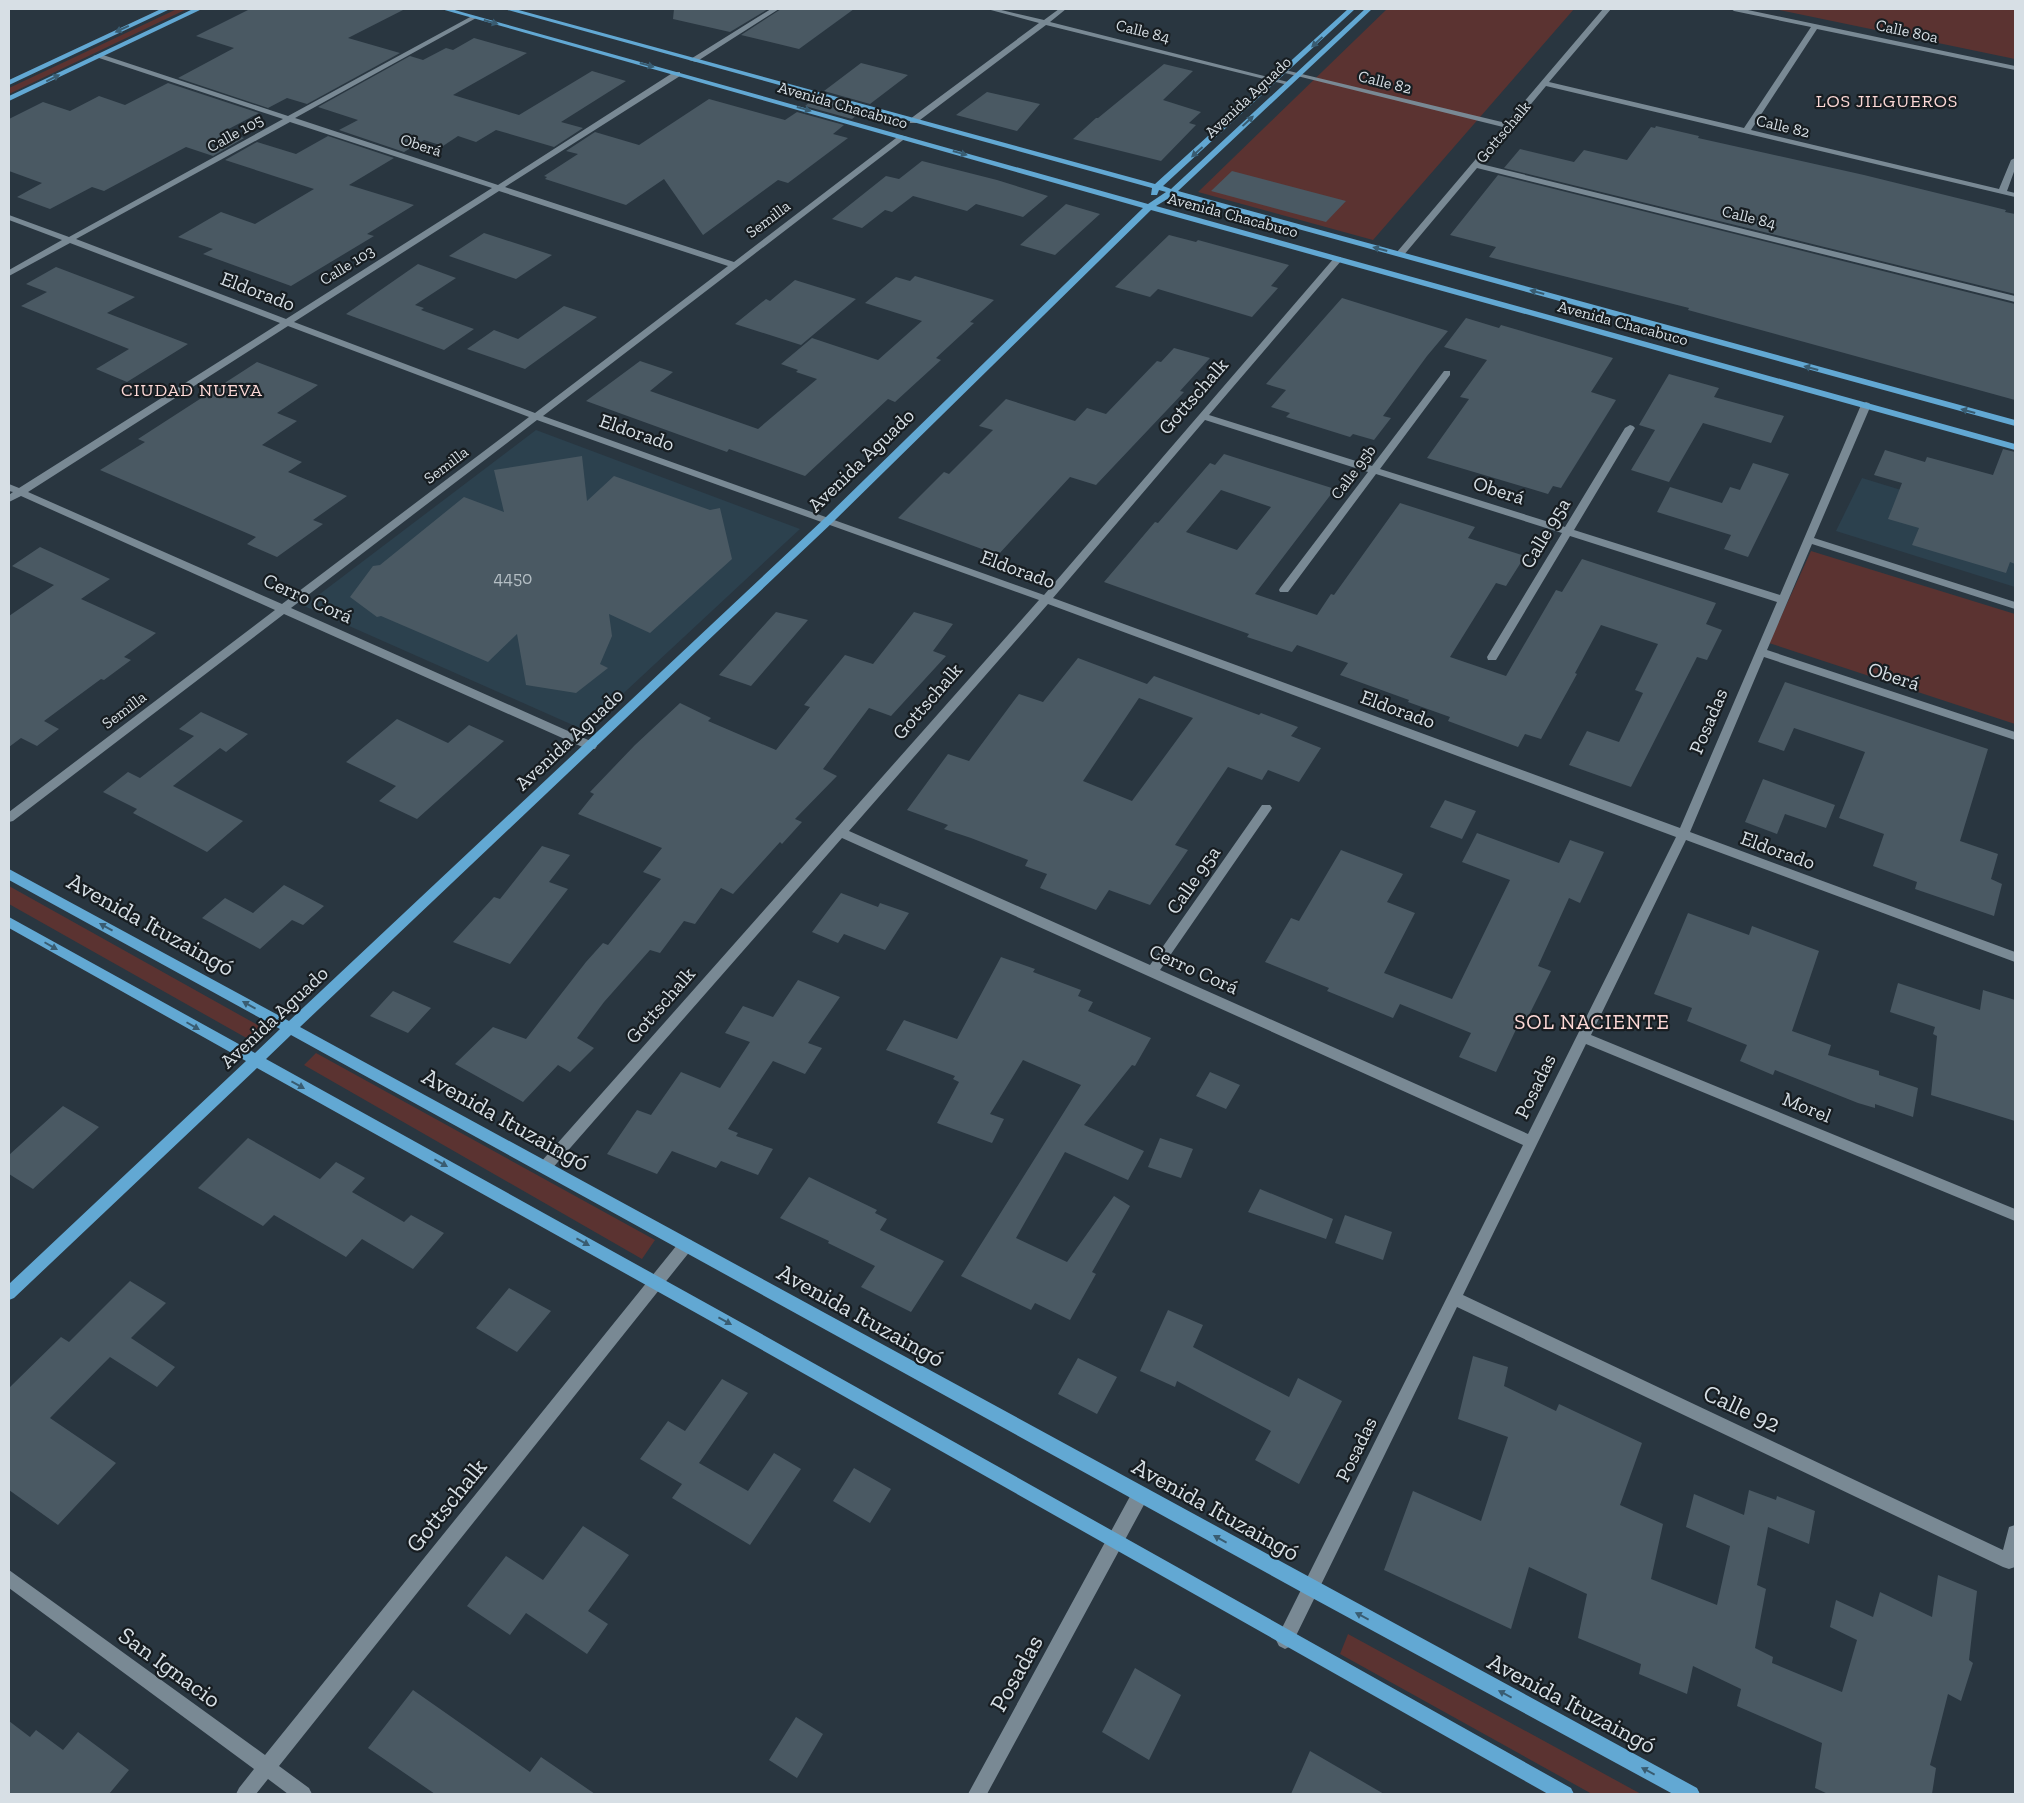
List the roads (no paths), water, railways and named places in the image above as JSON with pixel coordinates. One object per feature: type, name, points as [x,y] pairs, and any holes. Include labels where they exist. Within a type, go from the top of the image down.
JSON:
[{"type":"main road","points":[[9,83],[166,9]]},
{"type":"main road","points":[[9,99],[198,9]]},
{"type":"main road","name":"Avenida Chacabuco","points":[[444,9],[1338,260],[2015,447]]},
{"type":"main road","name":"Avenida Chacabuco","points":[[508,9],[2015,424]]},
{"type":"main road","name":"Avenida Aguado","points":[[1149,207],[1156,188],[1277,80],[1352,9]]},
{"type":"main road","name":"Avenida Aguado","points":[[9,1293],[829,520],[1149,207],[1171,193],[1288,82],[1369,9]]},
{"type":"main road","name":"Avenida Ituzaingó","points":[[9,874],[1310,1588],[1691,1794]]},
{"type":"main road","points":[[9,922],[256,1062],[656,1282],[1116,1540],[1285,1640],[1565,1794]]},
{"type":"street","points":[[693,60],[775,9]]},
{"type":"street","name":"Calle 84","points":[[990,9],[1288,82]]},
{"type":"street","points":[[913,121],[1063,9]]},
{"type":"street","name":"Gottschalk","points":[[1400,254],[1607,9]]},
{"type":"street","name":"Calle 80a","points":[[1734,9],[2015,68]]},
{"type":"street","name":"Calle 105","points":[[9,273],[474,17]]},
{"type":"street","points":[[1746,131],[1815,26]]},
{"type":"street","name":"Oberá","points":[[97,56],[735,265]]},
{"type":"street","name":"Calle 82","points":[[1285,72],[1508,126]]},
{"type":"street","name":"Calle 103","points":[[9,499],[677,74]]},
{"type":"street","name":"Calle 82","points":[[1544,83],[2015,195]]},
{"type":"street","name":"Semilla","points":[[9,818],[903,137]]},
{"type":"street","points":[[2002,192],[2015,160]]},
{"type":"street","name":"Calle 84","points":[[1476,164],[2015,300]]},
{"type":"street","name":"Eldorado","points":[[9,217],[537,416],[1046,599],[2015,956]]},
{"type":"street","name":"Gottschalk","points":[[545,1167],[1046,599],[1338,260]]},
{"type":"street","name":"Calle 95b","points":[[1284,590],[1447,373]]},
{"type":"street","name":"Posadas","points":[[1285,1640],[1683,835],[1866,405]]},
{"type":"street","name":"Oberá","points":[[1203,416],[1783,600]]},
{"type":"street","name":"Calle 95a","points":[[1492,657],[1630,428]]},
{"type":"street","name":"Cerro Corá","points":[[9,487],[591,746]]},
{"type":"street","points":[[1809,540],[2015,606]]},
{"type":"street","name":"Oberá","points":[[1760,652],[2015,736]]},
{"type":"street","name":"Calle 95a","points":[[1152,972],[1266,808]]},
{"type":"street","name":"Cerro Corá","points":[[840,832],[1531,1142]]},
{"type":"street","name":"Morel","points":[[1583,1037],[2015,1215]]},
{"type":"street","name":"Gottschalk","points":[[244,1794],[686,1245]]},
{"type":"street","name":"Calle 92","points":[[1454,1298],[2009,1561],[2015,1533]]},
{"type":"street","name":"Posadas","points":[[977,1794],[1140,1495]]},
{"type":"street","name":"San Ignacio","points":[[9,1578],[303,1794]]},
{"type":"district","name":"LOS JILGUEROS","points":[[1887,101]]},
{"type":"district","name":"CIUDAD NUEVA","points":[[192,390]]},
{"type":"district","name":"SOL NACIENTE","points":[[1592,1021]]}]
